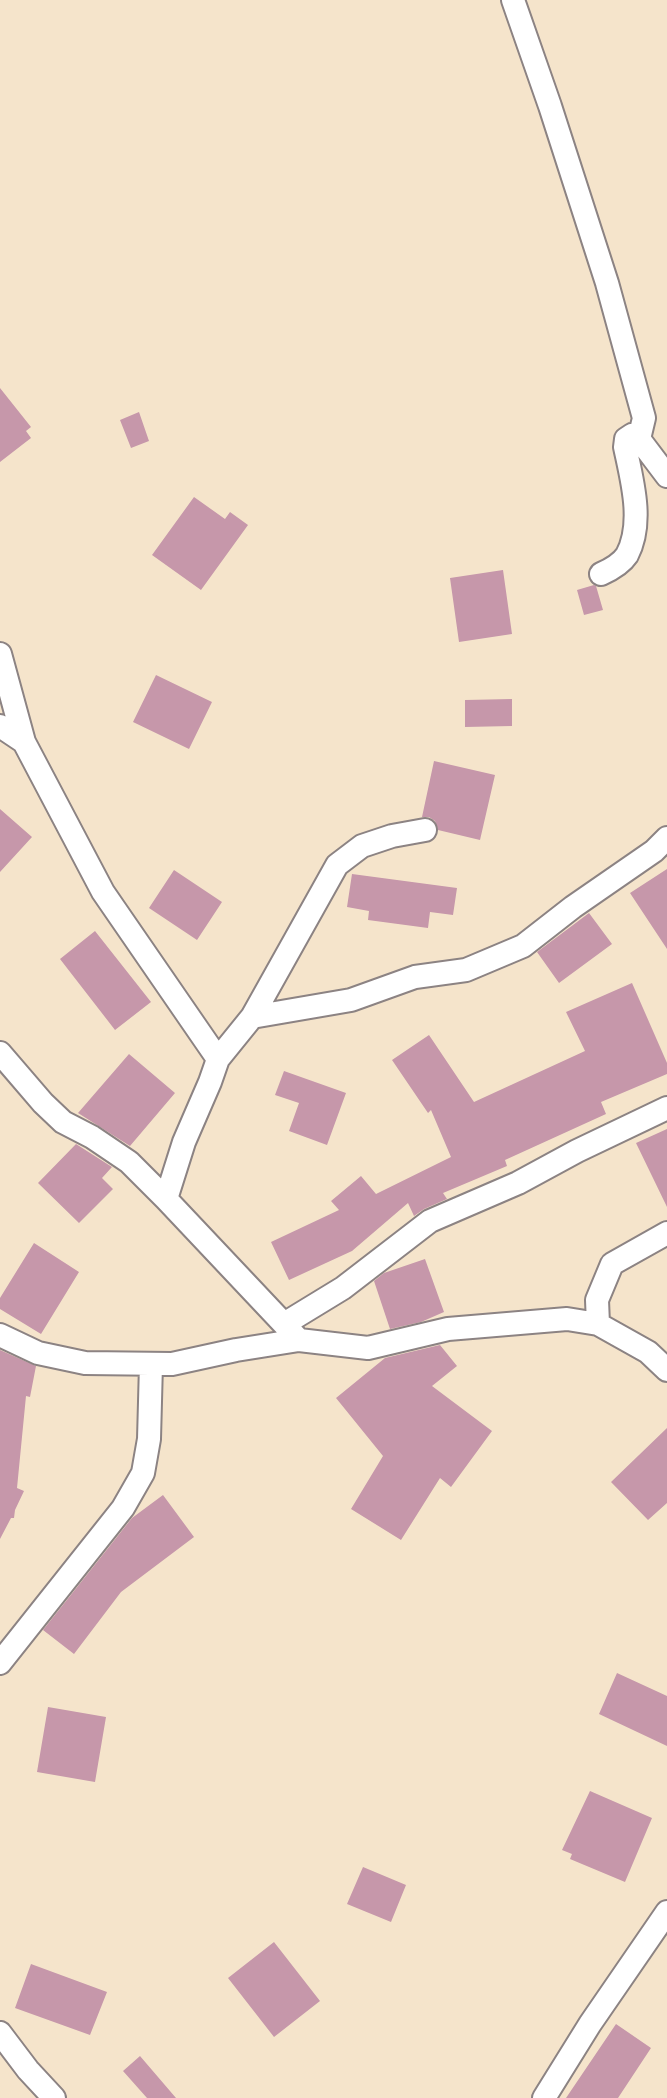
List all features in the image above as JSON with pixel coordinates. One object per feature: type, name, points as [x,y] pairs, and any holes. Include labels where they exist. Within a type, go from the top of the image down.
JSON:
[{"type":"street","points":[[513,0],[607,283],[644,418],[639,439]]},
{"type":"street","points":[[601,574],[615,567],[626,556],[634,534],[635,506],[625,447],[626,439],[632,435],[639,439],[667,476]]},
{"type":"street","points":[[0,654],[24,742],[103,892],[218,1059]]},
{"type":"street","points":[[0,726],[24,742]]},
{"type":"street","points":[[166,1198],[184,1142],[218,1059],[252,1017],[337,865],[362,846],[392,836],[425,830]]},
{"type":"street","points":[[252,1017],[351,1000],[415,977],[466,970],[523,946],[573,907],[654,851],[667,838]]},
{"type":"street","points":[[0,1053],[43,1103],[63,1122],[92,1137],[129,1162],[166,1198],[299,1340]]},
{"type":"street","points":[[284,1324],[343,1288],[430,1221],[518,1183],[577,1151],[667,1108]]},
{"type":"street","points":[[598,1324],[597,1300],[612,1264],[667,1233]]},
{"type":"street","points":[[0,1335],[38,1353],[85,1363],[172,1364],[236,1350],[299,1340],[368,1348],[448,1329],[567,1319],[598,1324],[648,1352],[667,1370]]},
{"type":"street","points":[[0,1663],[123,1508],[143,1473],[149,1439],[151,1364]]},
{"type":"street","points":[[544,2098],[590,2024],[667,1912]]},
{"type":"street","points":[[0,2032],[28,2070],[54,2098]]},
{"type":"building","points":[[0,388],[31,427],[26,431],[31,438],[0,462]]},
{"type":"building","points":[[139,412],[149,441],[131,448],[120,420]]},
{"type":"building","points":[[194,497],[225,519],[230,512],[248,525],[201,590],[152,555]]},
{"type":"building","points":[[503,570],[512,634],[459,642],[450,578]]},
{"type":"building","points":[[594,585],[603,610],[584,615],[577,590]]},
{"type":"building","points":[[156,675],[212,702],[189,749],[133,722]]},
{"type":"building","points":[[512,699],[512,726],[465,727],[465,700]]},
{"type":"building","points":[[434,761],[495,775],[480,840],[438,830],[435,821],[429,817],[422,817]]},
{"type":"building","points":[[0,809],[32,837],[0,872]]},
{"type":"building","points":[[667,869],[667,949],[630,893]]},
{"type":"building","points":[[174,870],[222,902],[197,940],[149,908]]},
{"type":"building","points":[[352,874],[457,888],[453,915],[430,912],[428,928],[368,920],[369,911],[347,907]]},
{"type":"building","points":[[589,913],[612,944],[559,983],[537,952]]},
{"type":"building","points":[[95,931],[151,1002],[115,1030],[60,959]]},
{"type":"building","points":[[632,983],[667,1063],[667,1074],[601,1102],[606,1114],[505,1160],[507,1166],[443,1193],[447,1199],[414,1216],[408,1203],[352,1251],[289,1280],[271,1242],[339,1210],[331,1201],[361,1176],[376,1194],[451,1157],[431,1110],[428,1113],[392,1060],[429,1035],[474,1102],[585,1051],[566,1012]]},
{"type":"building","points":[[129,1054],[175,1093],[130,1146],[78,1113]]},
{"type":"building","points":[[284,1071],[346,1093],[327,1145],[289,1131],[299,1103],[275,1095]]},
{"type":"building","points":[[667,1129],[667,1207],[636,1143]]},
{"type":"building","points":[[76,1144],[112,1167],[102,1178],[113,1189],[79,1223],[38,1183]]},
{"type":"building","points":[[34,1243],[79,1272],[41,1334],[0,1309],[0,1298]]},
{"type":"building","points":[[425,1259],[444,1312],[421,1322],[390,1329],[374,1281],[384,1273]]},
{"type":"building","points":[[440,1345],[457,1366],[432,1386],[492,1431],[451,1487],[440,1478],[401,1540],[351,1509],[383,1456],[336,1398],[385,1358]]},
{"type":"building","points":[[0,1350],[36,1366],[30,1397],[26,1396],[17,1488],[24,1491],[15,1510],[14,1518],[11,1518],[0,1539]]},
{"type":"building","points":[[667,1428],[667,1503],[648,1520],[611,1482]]},
{"type":"building","points":[[163,1495],[194,1537],[121,1592],[74,1654],[43,1630],[132,1518]]},
{"type":"building","points":[[617,1673],[667,1696],[667,1746],[599,1714]]},
{"type":"building","points":[[48,1707],[106,1717],[95,1782],[37,1772]]},
{"type":"building","points":[[590,1791],[652,1818],[625,1882],[570,1859],[572,1854],[562,1850]]},
{"type":"building","points":[[363,1867],[406,1885],[391,1922],[347,1904]]},
{"type":"building","points":[[274,1942],[320,2001],[274,2037],[228,1978]]},
{"type":"building","points":[[31,1964],[107,1992],[90,2035],[15,2008]]},
{"type":"building","points":[[616,2024],[651,2048],[618,2098],[566,2098]]},
{"type":"building","points":[[140,2056],[176,2098],[147,2098],[123,2071]]}]
